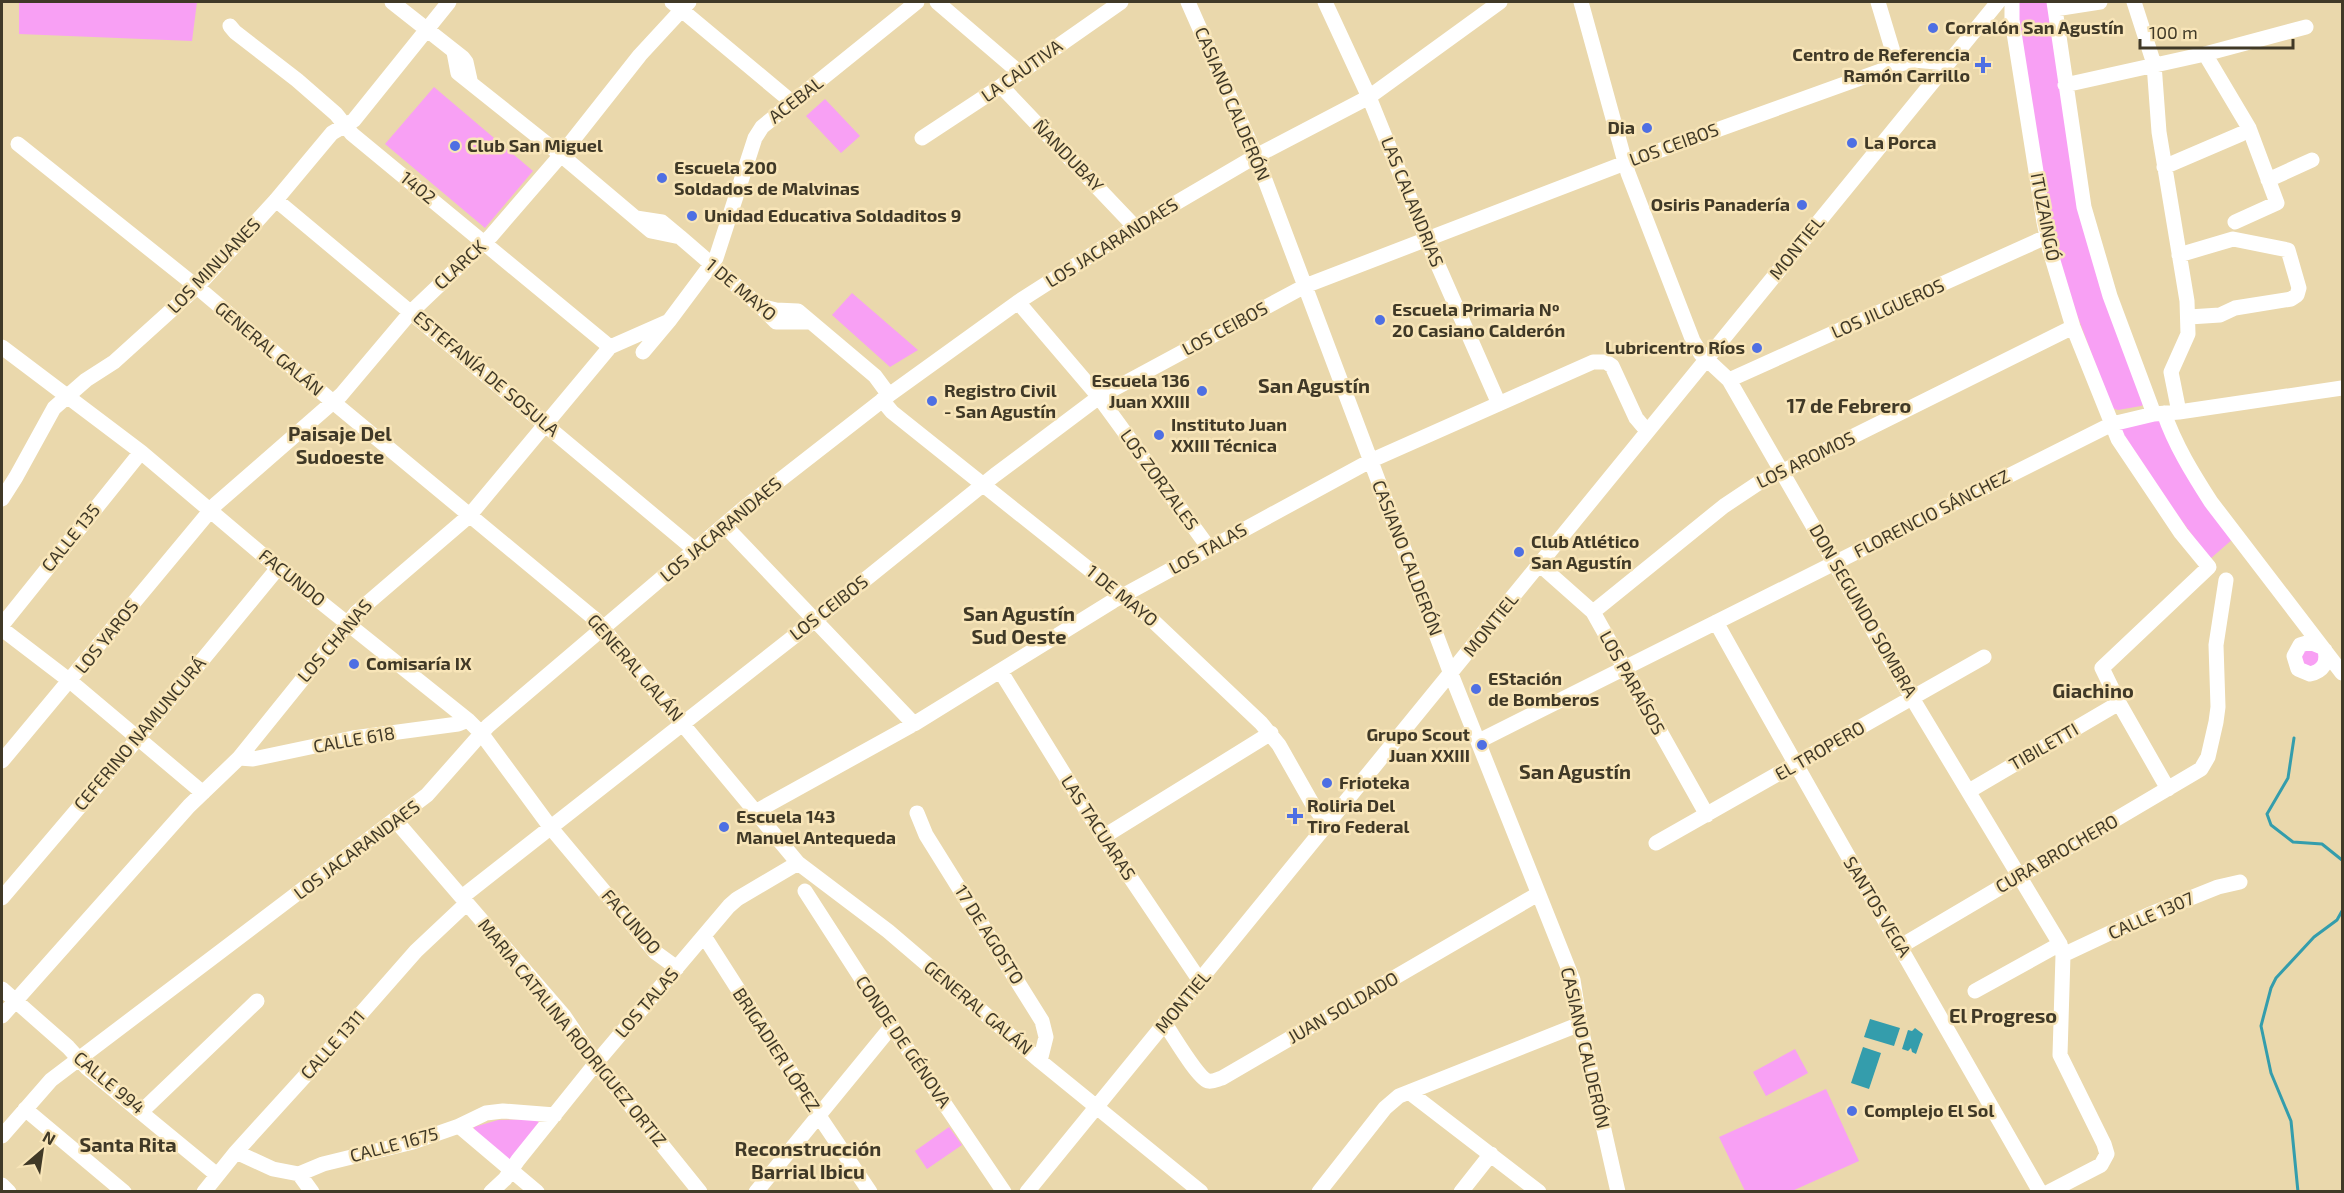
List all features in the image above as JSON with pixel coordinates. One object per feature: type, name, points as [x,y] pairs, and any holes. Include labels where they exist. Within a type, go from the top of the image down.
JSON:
[{"type":"street","points":[[392,2],[426,30]]},
{"type":"street","name":"LOS MINUANES","points":[[2,499],[54,408],[114,362],[197,287],[332,134],[354,120],[449,2]]},
{"type":"street","name":"ACEBAL","points":[[712,266],[758,132],[917,2]]},
{"type":"street","points":[[937,2],[1020,73]]},
{"type":"street","name":"LA CAUTIVA","points":[[922,138],[1121,2]]},
{"type":"street","name":"CASIANO CALDERÓN","points":[[1188,2],[1256,156],[1451,674],[1573,980],[1580,1024],[1618,1191]]},
{"type":"street","name":"LAS CALANDRIAS","points":[[1324,2],[1369,97],[1426,238],[1499,404]]},
{"type":"street","name":"LOS JACARANDAES","points":[[3,1130],[51,1080],[396,821],[435,788],[481,733],[724,525],[886,397],[1018,302],[1135,227],[1256,156],[1369,97],[1500,2]]},
{"type":"street","name":"DON SEGUNDO SOMBRA","points":[[1581,2],[1625,163],[1693,341],[1706,359],[1729,380],[1912,698],[2019,875],[2061,950]]},
{"type":"street","points":[[1878,2],[1897,65]]},
{"type":"street","name":"MONTIEL","points":[[1027,1191],[1998,2]]},
{"type":"street","name":"ITUZAINGÓ","points":[[2012,2],[2012,20],[2046,237],[2073,327],[2112,424],[2125,450],[2175,524],[2209,567],[2104,665],[2103,671],[2119,703]]},
{"type":"street","points":[[2100,2],[2055,5],[2079,180],[2091,235],[2110,296],[2166,413],[2169,429],[2201,487],[2323,649],[2341,669]]},
{"type":"street","points":[[2134,2],[2154,64],[2159,132],[2189,317],[2187,340],[2171,372],[2166,413]]},
{"type":"street","points":[[681,4],[793,103]]},
{"type":"street","name":"CLARCK","points":[[211,510],[333,402],[411,312],[485,243],[561,155],[681,4]]},
{"type":"street","points":[[1986,16],[2001,14],[2012,20]]},
{"type":"street","name":"1402","points":[[230,26],[329,107],[345,125],[610,347]]},
{"type":"street","points":[[2065,84],[2205,54],[2306,27]]},
{"type":"street","name":"1 DE MAYO","points":[[426,30],[466,63],[470,80],[636,218],[662,222],[760,306],[776,310],[798,311],[875,376],[892,411],[1150,618],[1270,733],[1313,805],[1330,822]]},
{"type":"street","points":[[2205,54],[2249,128],[2277,203],[2235,222]]},
{"type":"street","name":"LOS CEIBOS","points":[[464,900],[682,723],[815,620],[982,485],[1099,397],[1305,286],[1426,238],[1897,65],[1914,60],[1947,63]]},
{"type":"street","name":"ÑANDUBAY","points":[[1001,86],[1135,227]]},
{"type":"street","points":[[2164,167],[2232,138],[2249,128]]},
{"type":"street","name":"GENERAL GALÁN","points":[[18,144],[197,287],[469,516],[589,613],[604,628],[798,863],[888,931],[1040,1061],[1201,1191]]},
{"type":"street","points":[[2268,180],[2312,160]]},
{"type":"street","name":"ESTEFANÍA DE SOSULA","points":[[276,200],[695,550]]},
{"type":"street","name":"LOS JILGUEROS","points":[[1729,380],[2046,237]]},
{"type":"street","points":[[2179,255],[2233,239],[2288,250],[2299,288],[2298,295],[2291,299],[2235,308],[2220,315],[2189,317]]},
{"type":"street","name":"LOS CHANAS","points":[[2,1016],[203,793],[239,758],[362,607],[469,516],[610,347],[669,321],[712,266]]},
{"type":"street","name":"LOS ZORZALES","points":[[1018,302],[1099,397],[1209,548]]},
{"type":"street","points":[[643,352],[669,321]]},
{"type":"street","name":"LOS AROMOS","points":[[1593,612],[1724,506],[1757,484],[2073,327]]},
{"type":"street","name":"FACUNDO","points":[[2,347],[141,452],[278,568],[468,720],[481,733],[551,828],[655,952],[677,968]]},
{"type":"street","name":"LOS TALAS","points":[[755,812],[914,724],[1209,548],[1370,461],[1593,362],[1606,362],[1617,373],[1636,418],[1647,432]]},
{"type":"street","name":"FLORENCIO SÁNCHEZ","points":[[1479,741],[2112,424],[2166,413],[2343,388]]},
{"type":"street","name":"CALLE 135","points":[[2,624],[141,452]]},
{"type":"street","name":"LOS YAROS","points":[[2,761],[211,510]]},
{"type":"street","points":[[724,525],[914,724]]},
{"type":"street","name":"LOS PARAÍSOS","points":[[1540,564],[1593,612],[1707,815]]},
{"type":"street","name":"CEFERINO NAMUNCURÁ","points":[[2,898],[278,568]]},
{"type":"street","name":"CURA BROCHERO","points":[[1901,946],[2195,773],[2208,758],[2218,707],[2216,645],[2223,586],[2226,580]]},
{"type":"street","name":"SANTOS VEGA","points":[[1716,622],[1846,856],[1901,946],[2040,1191]]},
{"type":"street","points":[[2306,625],[2307,634],[2294,656],[2298,669],[2310,674],[2322,668],[2341,669]]},
{"type":"street","points":[[2,629],[139,737],[203,793]]},
{"type":"street","points":[[2303,643],[2313,642],[2323,649],[2326,659],[2322,668]]},
{"type":"street","name":"EL TROPERO","points":[[1656,843],[1984,657]]},
{"type":"street","name":"LAS TACUARAS","points":[[1001,672],[1103,837],[1200,981]]},
{"type":"street","points":[[2119,703],[2168,789]]},
{"type":"street","name":"TIBILETTI","points":[[1968,791],[2119,703]]},
{"type":"street","name":"CALLE 618","points":[[239,758],[254,759],[353,738],[458,724],[468,720]]},
{"type":"street","points":[[1103,837],[1270,733]]},
{"type":"street","name":"17 DE AGOSTO","points":[[917,813],[927,835],[1042,1021],[1046,1037],[1040,1061]]},
{"type":"street","name":"MARIA CATALINA RODRIGUEZ ORTIZ","points":[[396,821],[564,1016],[596,1063],[700,1191]]},
{"type":"street","name":"LOS TALAS","points":[[491,1191],[512,1171],[518,1160],[596,1063],[736,899],[798,863]]},
{"type":"street","name":"CALLE 1307","points":[[1975,991],[2061,950],[2218,887],[2241,882]]},
{"type":"street","name":"CONDE DE GÉNOVA","points":[[805,891],[892,1026],[1004,1191]]},
{"type":"street","name":"JUAN SOLDADO","points":[[1165,1024],[1199,1073],[1208,1081],[1222,1078],[1538,894]]},
{"type":"street","name":"CALLE 1311","points":[[204,1191],[236,1152],[464,900]]},
{"type":"street","name":"BRIGADIER LÓPEZ","points":[[704,936],[819,1116],[870,1191]]},
{"type":"street","points":[[2049,1191],[2101,1165],[2107,1154],[2060,1055],[2061,950]]},
{"type":"street","name":"CALLE 994","points":[[2,989],[68,1047],[79,1060],[217,1175]]},
{"type":"street","points":[[142,1111],[256,1001]]},
{"type":"street","points":[[1319,1191],[1385,1108],[1399,1096],[1580,1024]]},
{"type":"street","points":[[756,1191],[892,1026]]},
{"type":"street","points":[[1409,1092],[1539,1191]]},
{"type":"street","points":[[25,1109],[124,1191]]},
{"type":"street","name":"CALLE 1675","points":[[299,1174],[322,1164],[413,1142],[459,1126],[486,1113],[555,1115]]},
{"type":"street","points":[[459,1126],[537,1191]]},
{"type":"street","points":[[236,1152],[273,1169],[299,1174],[312,1191]]},
{"type":"street","points":[[1461,1191],[1491,1154]]},
{"type":"street","points":[[2,1185],[9,1191]]},
{"type":"shaded area","points":[[19,2],[197,2],[192,41],[19,34]]},
{"type":"shaded area","points":[[2016,2],[2050,2],[2070,146],[2143,405],[2141,406],[2118,410],[2112,408],[2076,312],[2051,231]]},
{"type":"shaded area","points":[[434,87],[533,171],[485,228],[385,144]]},
{"type":"shaded area","points":[[825,99],[860,136],[841,153],[806,116]]},
{"type":"shaded area","points":[[852,293],[918,350],[890,367],[832,315]]},
{"type":"shaded area","points":[[2157,417],[2234,538],[2210,559],[2120,429]]},
{"type":"shaded area","points":[[2317,648],[2322,661],[2308,669],[2298,655],[2299,652]]},
{"type":"shaded area","points":[[1795,1049],[1808,1073],[1766,1096],[1753,1072]]},
{"type":"shaded area","points":[[1826,1089],[1859,1161],[1792,1191],[1745,1191],[1719,1137]]},
{"type":"shaded area","points":[[535,1119],[539,1122],[511,1159],[506,1161],[475,1135],[474,1127],[498,1120]]},
{"type":"shaded area","points":[[949,1127],[962,1145],[927,1169],[915,1151]]},
{"type":"water","points":[[1870,1019],[1900,1028],[1894,1046],[1864,1037]]},
{"type":"water","points":[[1915,1028],[1923,1034],[1916,1054],[1911,1048],[1908,1051],[1902,1049],[1908,1030],[1912,1031]]},
{"type":"water","points":[[1863,1047],[1881,1053],[1869,1089],[1851,1083]]},
{"type":"waterway","points":[[2294,738],[2288,778],[2267,814],[2271,825],[2293,842],[2322,844],[2342,860]]},
{"type":"waterway","points":[[2298,1192],[2291,1121],[2271,1073],[2261,1026],[2276,978],[2314,937],[2337,920],[2342,911]]},
{"type":"place","name":"Corralón San Agustín","points":[[1933,28]]},
{"type":"place","name":"Centro de Referencia Ramón Carrillo","points":[[1983,65]]},
{"type":"place","name":"Dia","points":[[1647,128]]},
{"type":"place","name":"La Porca","points":[[1852,143]]},
{"type":"place","name":"Club San Miguel","points":[[455,146]]},
{"type":"place","name":"Escuela 200 Soldados de Malvinas","points":[[662,178]]},
{"type":"place","name":"Osiris Panadería","points":[[1802,205]]},
{"type":"place","name":"Unidad Educativa Soldaditos 9","points":[[692,216]]},
{"type":"place","name":"Escuela Primaria Nº 20 Casiano Calderón","points":[[1380,320]]},
{"type":"place","name":"Lubricentro Ríos","points":[[1757,348]]},
{"type":"place","name":"Escuela 136 Juan XXIII","points":[[1202,391]]},
{"type":"place","name":"Registro Civil - San Agustín","points":[[932,401]]},
{"type":"place","name":"Instituto Juan XXIII Técnica","points":[[1159,435]]},
{"type":"place","name":"Club Atlético San Agustín","points":[[1519,552]]},
{"type":"place","name":"Comisaría IX","points":[[354,664]]},
{"type":"place","name":"EStación de Bomberos","points":[[1476,689]]},
{"type":"place","name":"Grupo Scout Juan XXIII","points":[[1482,745]]},
{"type":"place","name":"Frioteka","points":[[1327,783]]},
{"type":"place","name":"Roliria Del Tiro Federal","points":[[1295,816]]},
{"type":"place","name":"Escuela 143 Manuel Antequeda","points":[[724,827]]},
{"type":"place","name":"Complejo El Sol","points":[[1852,1111]]},
{"type":"district","name":"San Agustín","points":[[1314,386]]},
{"type":"district","name":"17 de Febrero","points":[[1849,406]]},
{"type":"district","name":"Paisaje Del Sudoeste","points":[[340,446]]},
{"type":"district","name":"San Agustín Sud Oeste","points":[[1019,626]]},
{"type":"district","name":"Giachino","points":[[2093,691]]},
{"type":"district","name":"San Agustín","points":[[1575,772]]},
{"type":"district","name":"El Progreso","points":[[2003,1016]]},
{"type":"district","name":"Santa Rita","points":[[128,1145]]},
{"type":"district","name":"Reconstrucción Barrial Ibicu","points":[[808,1160]]}]
